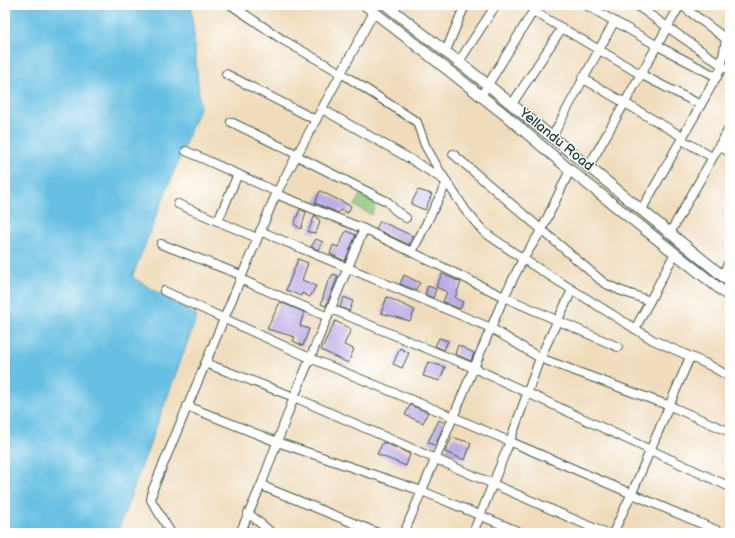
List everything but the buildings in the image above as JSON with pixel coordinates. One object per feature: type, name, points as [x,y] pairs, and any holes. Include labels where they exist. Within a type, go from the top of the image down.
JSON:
[{"type":"main road","name":"Yellandu Road","points":[[365,5],[481,96],[570,170],[730,297]]},
{"type":"main road","name":"Yellandu Road","points":[[387,5],[589,166],[730,282]]},
{"type":"street","points":[[231,5],[283,40],[341,72],[417,122],[425,145],[447,182],[466,211],[484,232],[634,329],[653,340],[690,356],[730,377]]},
{"type":"street","points":[[445,52],[465,5]]},
{"type":"street","points":[[458,63],[496,5]]},
{"type":"street","points":[[586,5],[656,46],[717,77]]},
{"type":"street","points":[[636,5],[730,71]]},
{"type":"street","points":[[589,166],[624,101],[680,5],[729,37],[722,65],[717,77],[642,210]]},
{"type":"street","points":[[481,96],[535,8],[562,28],[598,50],[701,106]]},
{"type":"street","points":[[171,533],[151,500],[153,489],[276,193],[374,12]]},
{"type":"street","points":[[552,137],[582,78],[614,22]]},
{"type":"street","points":[[512,104],[562,28]]},
{"type":"street","points":[[226,74],[316,120]]},
{"type":"street","points":[[582,78],[624,101],[712,157]]},
{"type":"street","points":[[322,109],[412,160],[447,182]]},
{"type":"street","points":[[231,122],[388,202],[395,210],[406,218]]},
{"type":"street","points":[[670,233],[730,127]]},
{"type":"street","points":[[719,145],[730,153]]},
{"type":"street","points":[[186,151],[276,193],[364,229],[504,297],[618,347]]},
{"type":"street","points":[[452,154],[604,283],[650,301]]},
{"type":"street","points":[[405,533],[504,297],[541,231],[570,170]]},
{"type":"street","points":[[218,221],[238,174]]},
{"type":"street","points":[[412,252],[447,182]]},
{"type":"street","points":[[178,204],[218,221],[348,268],[491,328],[540,358],[670,406],[730,432]]},
{"type":"street","points":[[240,533],[262,483],[294,397],[364,229]]},
{"type":"street","points":[[161,244],[329,313],[474,368],[649,451],[730,487]]},
{"type":"street","points":[[634,329],[675,253]]},
{"type":"street","points":[[722,275],[730,261]]},
{"type":"street","points":[[473,533],[510,441],[540,358],[572,290]]},
{"type":"street","points":[[164,291],[224,317],[310,358],[510,441],[723,533]]},
{"type":"street","points":[[613,533],[670,406],[690,356]]},
{"type":"street","points":[[205,363],[294,397],[604,533]]},
{"type":"street","points":[[187,406],[277,442],[422,491],[522,533]]},
{"type":"street","points":[[262,483],[267,488],[378,533]]},
{"type":"street","points":[[248,513],[272,533]]},
{"type":"green space","points":[[361,192],[377,200],[372,215],[355,206]]},
{"type":"water","points":[[5,5],[191,5],[200,106],[132,277],[197,316],[117,533],[5,533]]}]
